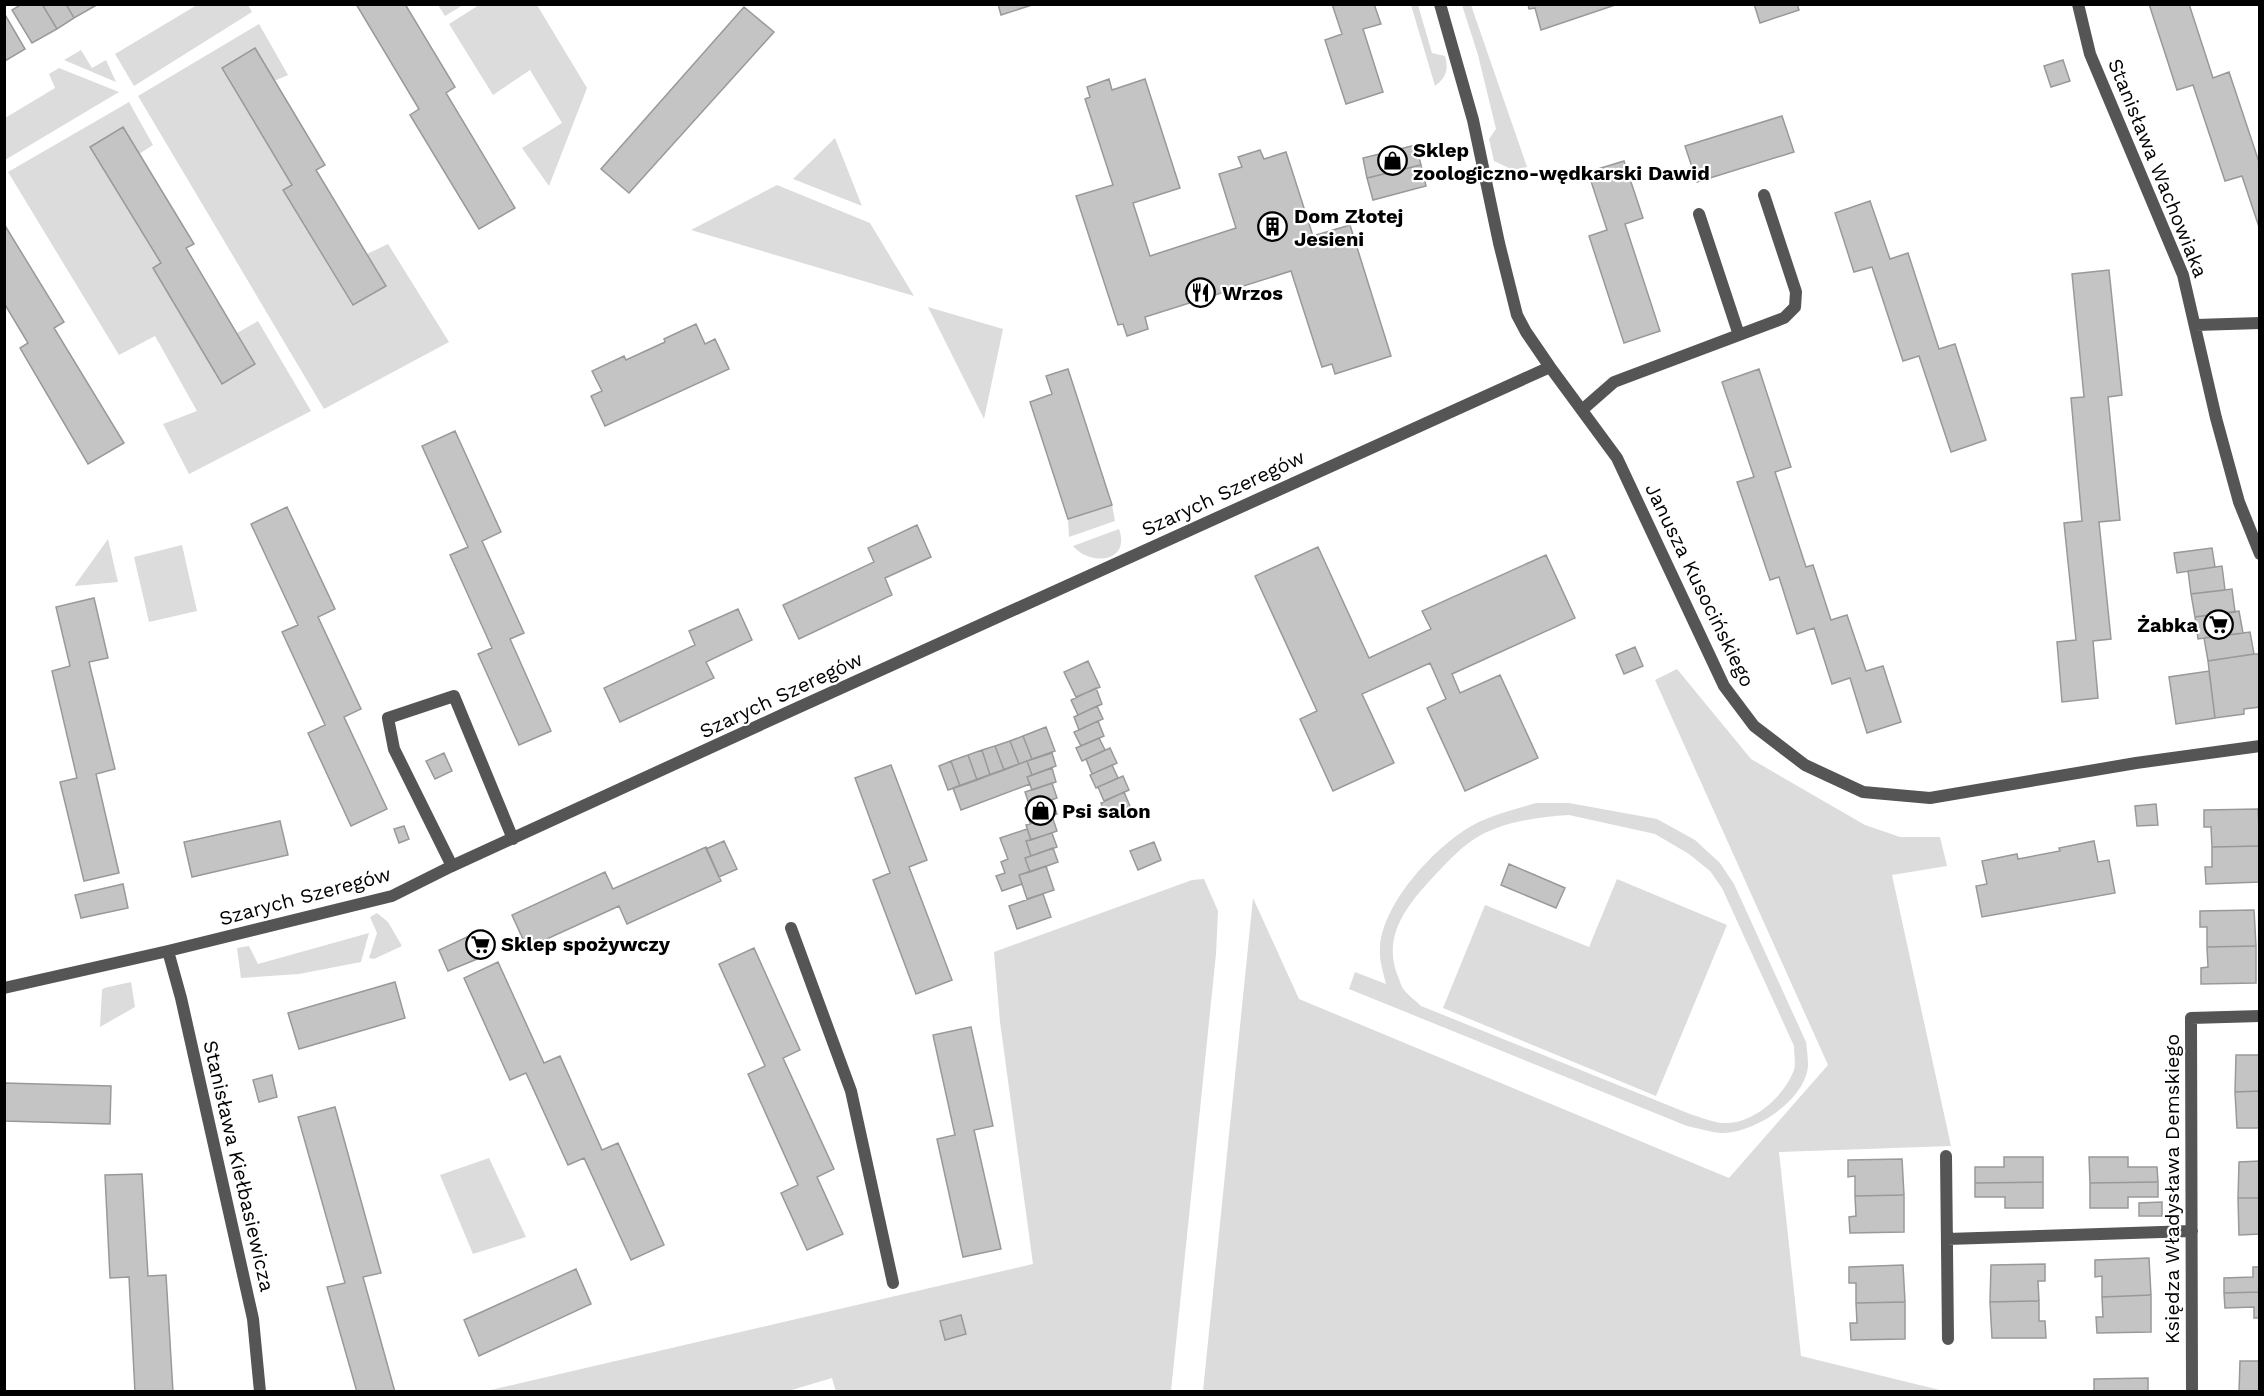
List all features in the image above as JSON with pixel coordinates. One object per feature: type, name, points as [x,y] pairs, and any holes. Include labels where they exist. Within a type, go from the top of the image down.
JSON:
[{"type":"street","name":"Janusza Kusocińskiego","points":[[1440,4],[1473,120],[1514,306],[1526,332],[1617,458],[1724,686],[1754,726],[1805,765],[1863,792],[1930,798],[2136,763],[2259,746]]},
{"type":"street","name":"Stanisława Wachowiaka","points":[[2078,4],[2090,54],[2183,275],[2238,502],[2259,554]]},
{"type":"street","points":[[1582,410],[1614,382],[1784,318],[1795,307],[1796,292],[1764,195]]},
{"type":"street","points":[[1699,214],[1739,335]]},
{"type":"street","points":[[2196,324],[2259,323]]},
{"type":"street","name":"Szarych Szeregów","points":[[4,988],[168,951],[392,896],[452,866],[1356,453],[1550,367]]},
{"type":"street","points":[[452,866],[394,749],[388,718],[454,696],[513,839]]},
{"type":"street","points":[[791,928],[851,1091],[893,1283]]},
{"type":"street","name":"Stanisława Kiełbasiewicza","points":[[168,951],[182,998],[253,1319],[260,1392]]},
{"type":"street","name":"Księdza Władysława Demskiego","points":[[2192,1392],[2191,1018],[2259,1016]]},
{"type":"street","points":[[1946,1156],[1948,1339]]},
{"type":"street","points":[[1947,1239],[2192,1231]]},
{"type":"shaded area","points":[[197,5],[248,5],[252,12],[134,86],[115,54]]},
{"type":"shaded area","points":[[438,5],[463,5],[445,16]]},
{"type":"shaded area","points":[[479,5],[537,5],[587,88],[549,186],[522,148],[562,123],[530,70],[493,95],[449,24]]},
{"type":"shaded area","points":[[1411,5],[1418,5],[1432,53],[1445,56],[1446,73],[1435,86]]},
{"type":"shaded area","points":[[1462,5],[1471,5],[1527,167],[1513,170],[1494,161],[1489,139],[1496,129],[1478,55]]},
{"type":"shaded area","points":[[259,24],[288,75],[274,81],[255,48],[222,69],[292,185],[283,191],[352,305],[385,286],[367,254],[388,244],[449,342],[324,409],[138,96]]},
{"type":"shaded area","points":[[81,50],[92,68],[106,60],[116,82],[64,60]]},
{"type":"shaded area","points":[[59,68],[119,92],[5,160],[5,118],[55,88],[49,74]]},
{"type":"shaded area","points":[[129,102],[153,145],[139,154],[123,127],[91,147],[161,263],[153,269],[222,383],[255,364],[237,333],[258,321],[311,411],[189,474],[163,424],[197,411],[155,336],[119,355],[8,172]]},
{"type":"shaded area","points":[[835,138],[862,206],[793,179]]},
{"type":"shaded area","points":[[777,185],[870,223],[914,296],[691,230]]},
{"type":"shaded area","points":[[928,307],[1003,329],[984,419]]},
{"type":"shaded area","points":[[1112,505],[1115,521],[1069,537],[1068,519]]},
{"type":"shaded area","points":[[1119,529],[1121,540],[1119,549],[1107,558],[1089,557],[1073,546]]},
{"type":"shaded area","points":[[108,539],[118,582],[75,586],[75,585]]},
{"type":"shaded area","points":[[182,545],[197,611],[149,622],[134,557]]},
{"type":"shaded area","points":[[1677,669],[1751,759],[1865,825],[1900,837],[1940,837],[1947,866],[1892,875],[1951,1146],[1779,1152],[1801,1356],[1944,1391],[1203,1391],[1253,898],[1299,999],[1729,1178],[1828,1065],[1655,680]]},
{"type":"shaded area","points":[[1536,803],[1569,803],[1657,819],[1695,840],[1720,863],[1734,884],[1806,1042],[1808,1066],[1805,1079],[1798,1091],[1777,1112],[1750,1127],[1736,1131],[1719,1133],[1687,1126],[1349,989],[1355,972],[1386,984],[1380,948],[1390,912],[1414,877],[1444,845],[1475,824]],"holes":[[[1569,815],[1655,834],[1689,854],[1710,871],[1722,888],[1794,1046],[1794,1070],[1783,1090],[1766,1107],[1744,1119],[1722,1123],[1710,1121],[1421,1006],[1404,990],[1397,974],[1393,959],[1393,945],[1401,919],[1408,907],[1451,858],[1481,835],[1524,820]]]},
{"type":"shaded area","points":[[1204,879],[1218,911],[1216,954],[1171,1391],[836,1392],[832,1378],[785,1392],[482,1392],[1033,1264],[1000,1022],[994,952],[1192,880]]},
{"type":"shaded area","points":[[1617,879],[1727,925],[1656,1096],[1443,1008],[1485,905],[1589,947]]},
{"type":"shaded area","points":[[377,913],[388,922],[402,946],[374,959],[369,958],[377,933],[370,917]]},
{"type":"shaded area","points":[[369,933],[361,962],[299,974],[241,978],[237,948],[249,946],[258,964]]},
{"type":"shaded area","points":[[131,982],[135,1007],[100,1027],[102,990]]},
{"type":"shaded area","points":[[489,1158],[526,1237],[473,1254],[440,1175]]},
{"type":"building","points":[[22,4],[42,4],[57,29],[32,43],[12,10]]},
{"type":"building","points":[[42,4],[66,4],[74,18],[57,29]]},
{"type":"building","points":[[66,4],[94,4],[95,6],[74,18]]},
{"type":"building","points":[[356,4],[405,4],[455,87],[446,93],[515,208],[479,229],[410,115],[419,109]]},
{"type":"building","points":[[998,4],[1035,4],[1001,15]]},
{"type":"building","points":[[1332,4],[1374,4],[1381,24],[1363,29],[1383,92],[1346,104],[1325,40],[1342,34]]},
{"type":"building","points":[[1528,4],[1618,4],[1541,30],[1535,8],[1529,9]]},
{"type":"building","points":[[1754,4],[1797,4],[1799,10],[1760,23]]},
{"type":"building","points":[[2149,4],[2189,4],[2213,78],[2229,72],[2260,165],[2260,230],[2242,176],[2225,181],[2193,85],[2177,90]]},
{"type":"building","points":[[744,7],[774,32],[629,193],[601,169]]},
{"type":"building","points":[[4,13],[25,49],[5,61],[4,59]]},
{"type":"building","points":[[255,48],[325,165],[316,170],[386,286],[353,305],[283,190],[292,185],[222,68]]},
{"type":"building","points":[[2063,60],[2070,81],[2051,87],[2044,66]]},
{"type":"building","name":"Dom Złotej Jesieni","points":[[1109,79],[1112,90],[1145,79],[1180,188],[1133,203],[1150,256],[1236,228],[1219,174],[1242,167],[1238,157],[1260,150],[1264,159],[1286,152],[1313,236],[1350,225],[1391,356],[1335,374],[1332,364],[1322,367],[1291,271],[1145,317],[1148,329],[1127,336],[1123,324],[1118,325],[1076,196],[1113,185],[1085,99],[1090,97],[1087,87]]},
{"type":"building","points":[[1782,116],[1794,152],[1697,182],[1685,146]]},
{"type":"building","points":[[123,127],[194,244],[186,248],[255,364],[222,384],[153,268],[161,263],[90,147]]},
{"type":"building","name":"Sklep zoologiczno-wędkarski Dawid","points":[[1416,145],[1421,165],[1367,178],[1363,158]]},
{"type":"building","points":[[1624,161],[1643,218],[1625,224],[1660,331],[1624,343],[1589,236],[1607,230],[1588,172]]},
{"type":"building","points":[[1421,165],[1426,186],[1373,200],[1367,178]]},
{"type":"building","points":[[1870,201],[1890,259],[1908,253],[1939,349],[1955,344],[1986,440],[1951,452],[1919,356],[1903,361],[1872,267],[1854,272],[1835,213]]},
{"type":"building","points":[[4,224],[64,322],[54,328],[124,443],[88,464],[20,348],[28,343],[4,303]]},
{"type":"building","points":[[2109,270],[2122,395],[2108,397],[2120,520],[2099,522],[2111,639],[2093,641],[2098,698],[2062,702],[2057,642],[2076,640],[2064,523],[2082,521],[2071,398],[2084,397],[2072,274]]},
{"type":"building","points":[[696,324],[705,344],[715,339],[729,369],[605,426],[591,396],[602,391],[592,371],[624,356],[626,360],[665,342],[664,339]]},
{"type":"building","points":[[1068,369],[1112,505],[1068,519],[1030,402],[1052,394],[1046,376]]},
{"type":"building","points":[[1759,369],[1791,467],[1775,472],[1806,567],[1813,565],[1831,620],[1847,615],[1866,671],[1883,666],[1901,722],[1867,733],[1850,678],[1832,684],[1814,628],[1797,634],[1779,577],[1770,580],[1737,482],[1754,477],[1722,382]]},
{"type":"building","points":[[455,431],[501,532],[482,541],[524,633],[510,639],[551,731],[519,745],[478,654],[492,648],[450,555],[468,547],[422,446]]},
{"type":"building","points":[[287,507],[335,609],[318,617],[361,709],[344,717],[387,809],[351,826],[308,733],[325,725],[282,632],[298,625],[251,524]]},
{"type":"building","points":[[917,525],[931,557],[885,578],[892,595],[799,639],[783,605],[874,562],[868,548]]},
{"type":"building","points":[[1318,547],[1369,658],[1431,629],[1422,611],[1546,555],[1575,618],[1452,674],[1460,693],[1500,675],[1538,758],[1465,791],[1427,708],[1446,699],[1430,663],[1362,694],[1394,763],[1333,791],[1300,719],[1317,711],[1255,576]]},
{"type":"building","points":[[2212,548],[2215,567],[2177,573],[2174,553]]},
{"type":"building","points":[[2222,566],[2225,590],[2191,594],[2188,571]]},
{"type":"building","points":[[2232,589],[2235,612],[2195,617],[2191,594]]},
{"type":"building","points":[[94,598],[108,658],[89,662],[115,769],[96,774],[119,873],[84,881],[60,782],[77,778],[52,671],[70,666],[56,607]]},
{"type":"building","points":[[738,609],[752,640],[706,662],[714,678],[620,722],[604,688],[695,645],[689,631]]},
{"type":"building","name":"Żabka","points":[[2239,611],[2243,633],[2198,639],[2195,617]]},
{"type":"building","points":[[2250,632],[2254,654],[2208,661],[2204,638]]},
{"type":"building","points":[[1635,647],[1643,666],[1624,674],[1616,655]]},
{"type":"building","points":[[2260,654],[2260,707],[2244,709],[2244,714],[2215,718],[2208,661]]},
{"type":"building","points":[[1088,661],[1100,687],[1076,697],[1064,672]]},
{"type":"building","points":[[2209,671],[2215,718],[2176,724],[2169,677]]},
{"type":"building","points":[[1096,688],[1102,704],[1078,715],[1071,700]]},
{"type":"building","points":[[1097,706],[1103,719],[1079,730],[1074,717]]},
{"type":"building","points":[[1098,721],[1104,736],[1081,746],[1074,732]]},
{"type":"building","points":[[1046,727],[1055,751],[1032,759],[1023,736]]},
{"type":"building","points":[[1023,736],[1032,759],[1019,764],[1010,741]]},
{"type":"building","points":[[1099,738],[1105,750],[1082,761],[1076,748]]},
{"type":"building","points":[[1010,741],[1019,764],[1004,770],[995,746]]},
{"type":"building","points":[[995,746],[1004,770],[990,775],[982,750]]},
{"type":"building","points":[[1110,748],[1117,763],[1092,774],[1086,759]]},
{"type":"building","points":[[982,750],[990,775],[977,780],[968,755]]},
{"type":"building","points":[[444,753],[452,771],[435,779],[426,761]]},
{"type":"building","points":[[1052,753],[1056,766],[1032,775],[1027,761]]},
{"type":"building","points":[[968,755],[977,780],[960,786],[951,761]]},
{"type":"building","points":[[951,761],[960,786],[948,790],[939,766]]},
{"type":"building","points":[[1027,761],[1032,775],[1027,777],[1030,784],[961,810],[953,788]]},
{"type":"building","points":[[891,765],[927,860],[909,867],[952,980],[916,994],[873,880],[890,873],[855,778]]},
{"type":"building","points":[[1112,765],[1118,778],[1096,788],[1090,775]]},
{"type":"building","points":[[1052,768],[1056,782],[1032,790],[1027,777]]},
{"type":"building","points":[[1123,776],[1129,790],[1104,801],[1098,787]]},
{"type":"building","points":[[1052,783],[1057,798],[1030,807],[1025,792]]},
{"type":"building","points":[[1124,792],[1130,806],[1107,816],[1101,803]]},
{"type":"building","name":"Psi salon","points":[[1052,800],[1057,814],[1030,823],[1025,808]]},
{"type":"building","points":[[2156,804],[2158,825],[2137,826],[2135,806]]},
{"type":"building","points":[[2258,809],[2260,846],[2212,847],[2211,827],[2204,827],[2204,810]]},
{"type":"building","points":[[1052,816],[1057,831],[1031,840],[1026,825]]},
{"type":"building","points":[[280,821],[288,855],[192,877],[184,842]]},
{"type":"building","points":[[404,826],[409,839],[399,843],[394,829]]},
{"type":"building","points":[[1027,829],[1031,840],[1026,841],[1031,856],[1025,858],[1030,872],[1019,875],[1022,884],[1002,891],[996,876],[1005,873],[1001,862],[1008,859],[1000,838]]},
{"type":"building","points":[[1052,833],[1057,847],[1031,856],[1026,841]]},
{"type":"building","points":[[724,841],[737,869],[719,877],[706,849]]},
{"type":"building","points":[[2094,841],[2098,862],[2109,860],[2115,893],[1982,917],[1976,886],[1987,884],[1982,861],[2017,854],[2018,859],[2060,851],[2059,848]]},
{"type":"building","points":[[1154,842],[1161,860],[1138,870],[1130,851]]},
{"type":"building","points":[[2260,846],[2260,882],[2206,884],[2205,867],[2212,867],[2212,847]]},
{"type":"building","points":[[706,847],[721,881],[627,924],[619,906],[527,948],[512,915],[605,872],[613,889]]},
{"type":"building","points":[[1053,848],[1058,862],[1030,872],[1025,858]]},
{"type":"building","points":[[1509,864],[1565,888],[1556,908],[1501,885]]},
{"type":"building","points":[[1046,866],[1054,890],[1027,899],[1019,875]]},
{"type":"building","points":[[123,884],[128,908],[81,918],[75,895]]},
{"type":"building","points":[[1043,894],[1051,917],[1017,929],[1009,906]]},
{"type":"building","points":[[2254,910],[2256,946],[2207,947],[2207,927],[2200,927],[2200,911]]},
{"type":"building","name":"Sklep spożywczy","points":[[483,930],[492,952],[477,959],[467,937]]},
{"type":"building","points":[[467,937],[477,959],[448,971],[439,950]]},
{"type":"building","points":[[2256,946],[2256,983],[2201,984],[2201,968],[2208,967],[2207,947]]},
{"type":"building","points":[[754,948],[800,1050],[783,1058],[834,1169],[817,1177],[843,1234],[807,1250],[781,1193],[798,1185],[748,1074],[765,1066],[719,964]]},
{"type":"building","points":[[498,962],[544,1063],[560,1056],[602,1150],[618,1143],[664,1245],[631,1260],[584,1158],[568,1165],[526,1073],[510,1080],[464,978]]},
{"type":"building","points":[[395,982],[405,1018],[299,1049],[288,1013]]},
{"type":"building","points":[[971,1027],[993,1126],[974,1130],[1001,1249],[963,1257],[937,1139],[955,1135],[933,1035]]},
{"type":"building","points":[[2236,1055],[2260,1055],[2260,1091],[2235,1092]]},
{"type":"building","points":[[272,1075],[277,1097],[259,1102],[253,1080]]},
{"type":"building","points":[[4,1083],[111,1086],[110,1124],[4,1121]]},
{"type":"building","points":[[2260,1091],[2260,1128],[2237,1128],[2235,1092]]},
{"type":"building","points":[[335,1107],[381,1273],[363,1277],[395,1392],[357,1392],[327,1287],[345,1283],[298,1117]]},
{"type":"building","points":[[2004,1157],[2043,1157],[2043,1182],[1975,1183],[1975,1167],[2004,1167]]},
{"type":"building","points":[[2089,1157],[2128,1157],[2128,1167],[2157,1167],[2158,1182],[2090,1183]]},
{"type":"building","points":[[1902,1159],[1904,1195],[1855,1196],[1855,1176],[1848,1177],[1848,1160]]},
{"type":"building","points":[[2260,1161],[2260,1198],[2238,1198],[2239,1162]]},
{"type":"building","points":[[142,1174],[148,1276],[166,1275],[173,1392],[135,1392],[129,1277],[110,1278],[105,1175]]},
{"type":"building","points":[[2043,1182],[2043,1208],[2005,1208],[2005,1197],[1975,1197],[1975,1183]]},
{"type":"building","points":[[2158,1182],[2158,1197],[2128,1197],[2128,1208],[2090,1208],[2090,1183]]},
{"type":"building","points":[[1904,1195],[1904,1232],[1850,1233],[1849,1217],[1856,1216],[1855,1196]]},
{"type":"building","points":[[2238,1198],[2260,1198],[2260,1234],[2239,1235]]},
{"type":"building","points":[[2162,1202],[2162,1216],[2139,1216],[2139,1203]]},
{"type":"building","points":[[2149,1258],[2151,1295],[2102,1297],[2102,1276],[2095,1277],[2095,1260]]},
{"type":"building","points":[[2045,1264],[2045,1281],[2038,1281],[2039,1301],[1990,1302],[1991,1265]]},
{"type":"building","points":[[1903,1265],[1905,1302],[1856,1303],[1856,1283],[1849,1283],[1849,1267]]},
{"type":"building","points":[[2253,1267],[2260,1267],[2260,1292],[2224,1293],[2224,1278],[2253,1277]]},
{"type":"building","points":[[576,1269],[591,1304],[479,1356],[464,1320]]},
{"type":"building","points":[[2260,1292],[2260,1318],[2254,1318],[2254,1307],[2225,1308],[2224,1293]]},
{"type":"building","points":[[2151,1295],[2151,1332],[2097,1333],[2096,1317],[2103,1317],[2102,1297]]},
{"type":"building","points":[[2039,1301],[2039,1321],[2045,1321],[2046,1338],[1992,1338],[1990,1302]]},
{"type":"building","points":[[1905,1302],[1905,1339],[1851,1340],[1850,1323],[1857,1323],[1856,1303]]},
{"type":"building","points":[[961,1315],[966,1334],[945,1340],[940,1321]]},
{"type":"building","points":[[2240,1361],[2260,1361],[2260,1392],[2239,1392]]},
{"type":"building","points":[[2148,1378],[2148,1392],[2094,1392],[2094,1379]]},
{"type":"place","name":"Sklep zoologiczno-wędkarski Dawid","points":[[1392,161]]},
{"type":"place","name":"Dom Złotej Jesieni","points":[[1273,227]]},
{"type":"place","name":"Wrzos","points":[[1201,293]]},
{"type":"place","name":"Żabka","points":[[2219,625]]},
{"type":"place","name":"Psi salon","points":[[1041,811]]},
{"type":"place","name":"Sklep spożywczy","points":[[480,944]]}]
